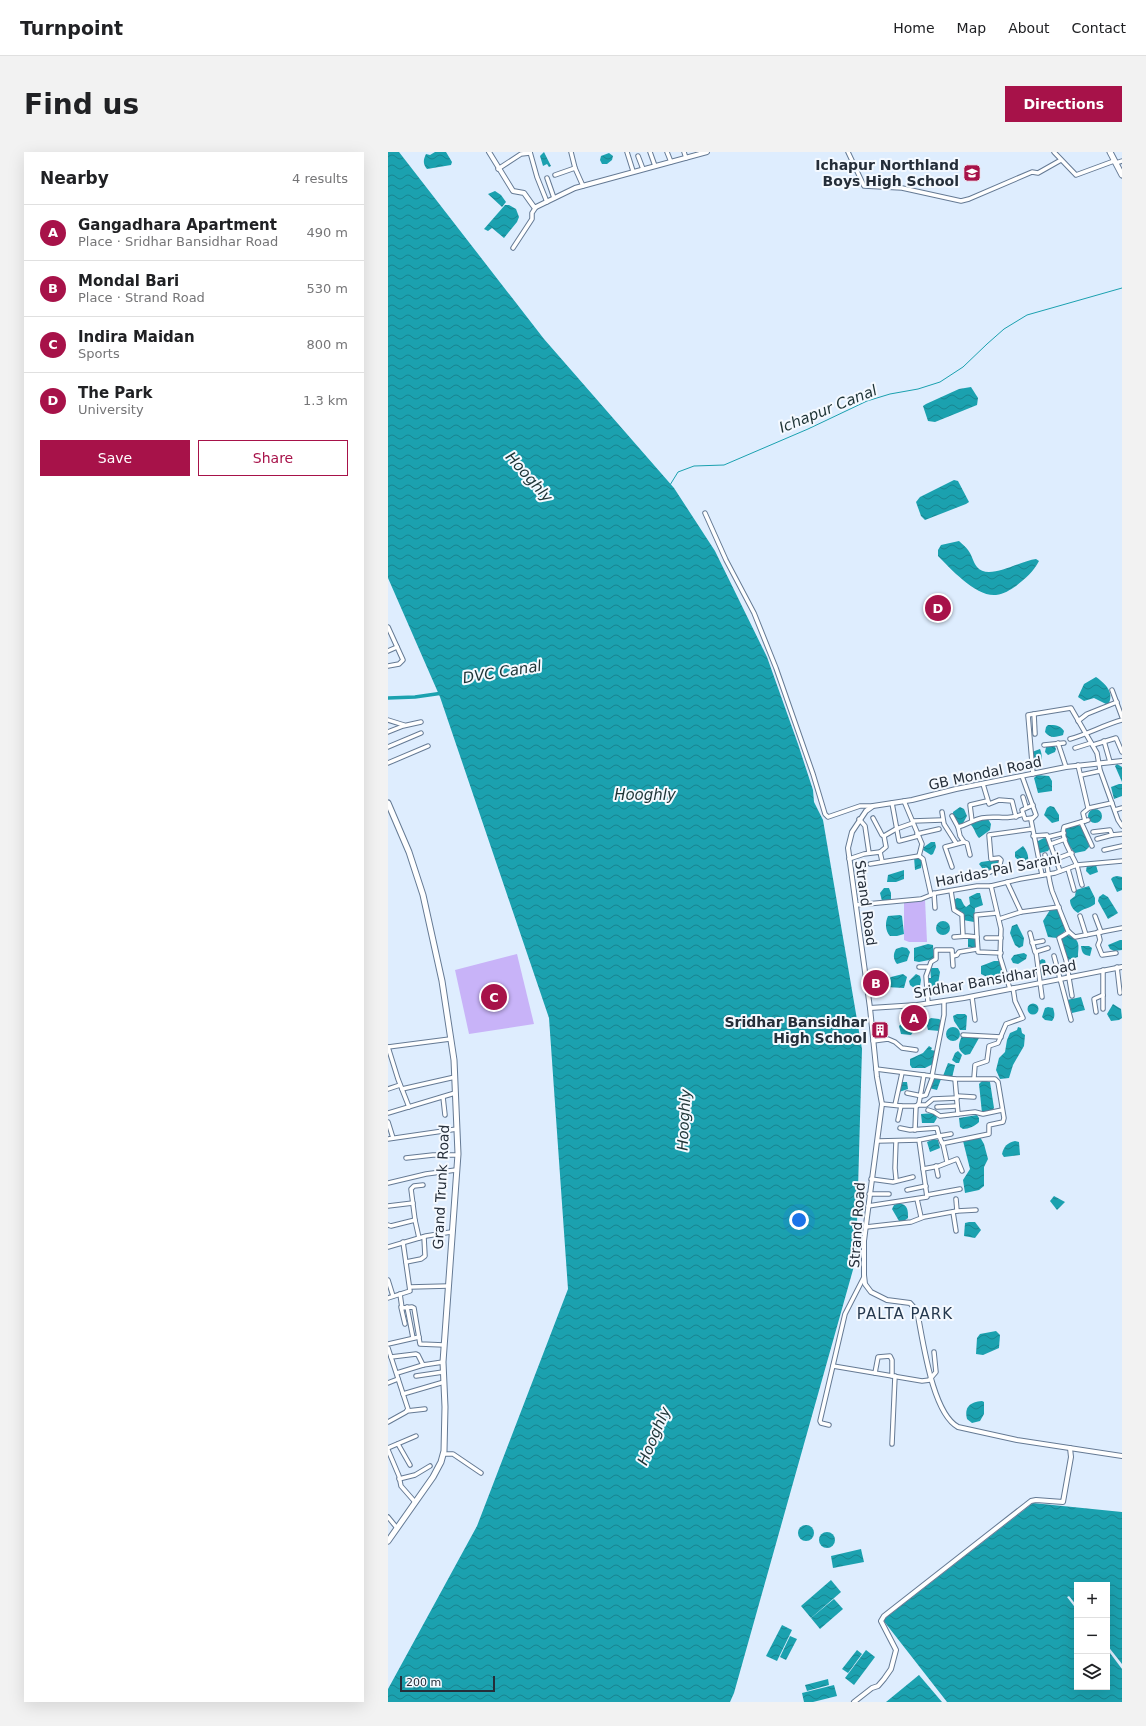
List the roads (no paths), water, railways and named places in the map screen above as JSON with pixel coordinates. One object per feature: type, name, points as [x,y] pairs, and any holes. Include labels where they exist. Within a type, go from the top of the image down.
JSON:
[{"type":"main road","points":[[1111,154],[1122,175]]},
{"type":"main road","name":"Grand Trunk Road","points":[[388,803],[408,852],[425,905],[442,981],[454,1060],[458,1155],[451,1232],[443,1362],[444,1454],[433,1477],[388,1541]]},
{"type":"street","points":[[489,152],[513,192],[524,193],[534,207],[536,207]]},
{"type":"street","points":[[498,169],[521,154],[530,152],[537,177],[547,202]]},
{"type":"street","points":[[571,152],[575,168],[584,186]]},
{"type":"street","points":[[627,152],[633,171]]},
{"type":"street","points":[[650,152],[655,166]]},
{"type":"street","points":[[667,152],[671,162]]},
{"type":"street","points":[[684,152],[686,158]]},
{"type":"street","points":[[513,248],[532,219],[532,213],[536,207],[554,198],[584,186],[633,171],[707,152]]},
{"type":"street","points":[[848,152],[864,186],[902,188],[961,201],[1032,172],[1038,173],[1061,160]]},
{"type":"street","points":[[1054,152],[1076,175],[1122,161]]},
{"type":"street","points":[[1111,154],[1117,152]]},
{"type":"street","points":[[638,156],[643,169]]},
{"type":"street","points":[[555,175],[575,168]]},
{"type":"street","points":[[547,178],[554,198]]},
{"type":"street","points":[[705,513],[726,560],[754,613],[797,727],[825,814],[828,817],[860,806],[873,806]]},
{"type":"street","points":[[388,627],[402,662],[393,666],[388,666]]},
{"type":"street","points":[[388,651],[397,647]]},
{"type":"street","points":[[1112,690],[1122,717]]},
{"type":"street","points":[[1078,721],[1087,714],[1116,702]]},
{"type":"street","points":[[1033,774],[1027,715],[1071,708],[1097,754],[1100,772],[1114,810],[1122,826]]},
{"type":"street","points":[[1034,714],[1035,734]]},
{"type":"street","points":[[388,720],[405,725]]},
{"type":"street","points":[[1070,739],[1086,735],[1105,725],[1122,720]]},
{"type":"street","points":[[388,732],[405,725],[421,722]]},
{"type":"street","points":[[388,747],[420,733]]},
{"type":"street","points":[[1075,748],[1116,738],[1122,752]]},
{"type":"street","points":[[1104,741],[1110,762]]},
{"type":"street","points":[[1058,743],[1066,767]]},
{"type":"street","points":[[1044,745],[1064,743]]},
{"type":"street","points":[[388,763],[428,746]]},
{"type":"street","name":"GB Mondal Road","points":[[873,806],[904,801],[1066,767],[1122,761]]},
{"type":"street","points":[[1078,765],[1088,808]]},
{"type":"street","points":[[1081,775],[1100,772]]},
{"type":"street","points":[[1022,776],[1033,805],[1036,815],[1032,818],[1026,819],[1022,809],[1033,805]]},
{"type":"street","points":[[982,784],[987,801]]},
{"type":"street","points":[[1023,797],[1026,808]]},
{"type":"street","points":[[972,821],[970,805],[987,801],[989,804],[999,800],[1012,801],[1016,817]]},
{"type":"street","points":[[904,801],[922,846],[919,856]]},
{"type":"street","points":[[892,803],[899,841],[939,829]]},
{"type":"street","points":[[1092,846],[1083,813],[1088,808],[1112,803]]},
{"type":"street","points":[[869,853],[865,826],[859,819],[873,806]]},
{"type":"street","points":[[1114,810],[1122,808]]},
{"type":"street","points":[[942,812],[944,826],[947,828],[956,843]]},
{"type":"street","points":[[958,827],[968,825],[972,821],[983,818],[1007,819],[1023,814]]},
{"type":"street","points":[[952,816],[958,827],[960,836],[964,842],[968,844],[970,855]]},
{"type":"street","points":[[848,859],[869,853],[880,852],[886,847],[884,836],[873,818]]},
{"type":"street","points":[[1032,818],[1033,836],[1042,875]]},
{"type":"street","name":"Strand Road","points":[[859,819],[848,841],[848,859],[856,905],[870,1008],[876,1069],[882,1104],[878,1141],[869,1194],[866,1227],[864,1277],[866,1284],[871,1292],[887,1300],[910,1303],[914,1306],[917,1311],[930,1380],[951,1423],[958,1427],[1017,1440],[1122,1456]]},
{"type":"street","points":[[884,836],[913,822],[942,820]]},
{"type":"street","points":[[1082,885],[1077,865],[1065,840],[1064,827],[1085,821]]},
{"type":"street","points":[[988,873],[999,868],[1001,860],[999,858],[991,859],[988,837],[989,834],[1032,828]]},
{"type":"street","points":[[1093,832],[1109,830],[1112,835]]},
{"type":"street","points":[[1033,836],[1046,835],[1048,837],[1064,833]]},
{"type":"street","points":[[1096,840],[1112,835],[1122,834]]},
{"type":"street","points":[[1048,837],[1060,871]]},
{"type":"street","points":[[1051,844],[1065,840]]},
{"type":"street","points":[[952,867],[945,847],[964,842]]},
{"type":"street","points":[[1104,850],[1122,846]]},
{"type":"street","points":[[880,852],[882,861]]},
{"type":"street","points":[[1056,859],[1072,854]]},
{"type":"street","points":[[1045,855],[1050,883],[1069,932],[1075,937],[1121,928],[1122,933]]},
{"type":"street","points":[[870,864],[919,856]]},
{"type":"street","points":[[919,856],[923,859],[935,908]]},
{"type":"street","name":"Haridas Pal Sarani","points":[[856,905],[921,899],[932,894],[977,886],[991,886],[1049,874],[1077,865],[1122,861]]},
{"type":"street","points":[[1068,868],[1074,890]]},
{"type":"street","points":[[1007,882],[1021,912]]},
{"type":"street","points":[[974,1078],[975,1065],[987,1061],[989,1046],[997,1044],[1006,1024],[1023,1018],[1015,1001],[1012,988],[1002,963],[1002,938],[991,886]]},
{"type":"street","points":[[951,891],[954,910],[962,915],[963,936]]},
{"type":"street","points":[[999,919],[1021,912],[1059,907]]},
{"type":"street","points":[[997,913],[976,916],[977,948],[978,952],[1001,953]]},
{"type":"street","points":[[1080,916],[1086,935]]},
{"type":"street","points":[[1096,916],[1100,932],[1100,940],[1098,944],[1102,955],[1116,953]]},
{"type":"street","points":[[1069,932],[1059,938],[1072,996]]},
{"type":"street","points":[[1030,933],[1034,951],[1036,952],[1042,997]]},
{"type":"street","points":[[954,937],[977,937]]},
{"type":"street","points":[[986,938],[1002,938]]},
{"type":"street","points":[[1032,943],[1043,941]]},
{"type":"street","points":[[953,956],[957,955],[959,952],[977,948]]},
{"type":"street","points":[[1036,952],[1048,948]]},
{"type":"street","points":[[928,1003],[926,979],[928,967],[932,961],[936,959],[936,950],[952,950],[953,966]]},
{"type":"street","points":[[1054,956],[1071,1020]]},
{"type":"street","points":[[919,967],[928,967]]},
{"type":"street","points":[[1120,967],[1120,993]]},
{"type":"street","name":"Sridhar Bansidhar Road","points":[[870,1008],[928,1003],[972,997],[1120,967]]},
{"type":"street","points":[[1103,970],[1103,1009]]},
{"type":"street","points":[[1096,1012],[1094,999],[1103,995]]},
{"type":"street","points":[[972,997],[975,1020]]},
{"type":"street","points":[[907,1093],[924,1096],[927,1093],[932,1076],[944,1015],[944,1001]]},
{"type":"street","points":[[963,1035],[1001,1037]]},
{"type":"street","points":[[409,1107],[400,1085],[388,1047],[450,1039]]},
{"type":"street","points":[[873,1041],[888,1039],[895,1042],[902,1048],[916,1050]]},
{"type":"street","points":[[876,1069],[955,1079],[974,1078],[996,1080],[1004,1120],[989,1125],[989,1134],[943,1144]]},
{"type":"street","points":[[895,1105],[902,1072]]},
{"type":"street","points":[[915,1130],[917,1106],[924,1075]]},
{"type":"street","points":[[402,1089],[455,1077]]},
{"type":"street","points":[[955,1079],[958,1114]]},
{"type":"street","points":[[388,1089],[400,1085]]},
{"type":"street","points":[[388,1113],[455,1094]]},
{"type":"street","points":[[443,1097],[445,1115]]},
{"type":"street","points":[[882,1104],[917,1106],[926,1105],[933,1099],[974,1097]]},
{"type":"street","points":[[898,1120],[901,1106]]},
{"type":"street","points":[[937,1107],[957,1106]]},
{"type":"street","points":[[928,1110],[940,1116],[975,1112],[983,1114],[1002,1110]]},
{"type":"street","points":[[388,1122],[393,1138]]},
{"type":"street","points":[[900,1128],[907,1130],[937,1128],[943,1144],[946,1162]]},
{"type":"street","points":[[388,1139],[457,1129]]},
{"type":"street","points":[[878,1141],[919,1140],[951,1134]]},
{"type":"street","points":[[919,1140],[927,1195]]},
{"type":"street","points":[[896,1141],[896,1179]]},
{"type":"street","points":[[406,1158],[432,1154],[458,1155]]},
{"type":"street","points":[[923,1169],[957,1159],[962,1171]]},
{"type":"street","points":[[936,1166],[938,1176]]},
{"type":"street","points":[[388,1183],[411,1177],[456,1170]]},
{"type":"street","points":[[411,1177],[414,1186],[411,1189],[419,1238]]},
{"type":"street","points":[[871,1179],[893,1182],[913,1177]]},
{"type":"street","points":[[414,1186],[423,1185]]},
{"type":"street","points":[[908,1190],[926,1186]]},
{"type":"street","points":[[868,1206],[926,1198],[927,1195],[960,1189]]},
{"type":"street","points":[[869,1194],[889,1194]]},
{"type":"street","points":[[956,1198],[956,1231]]},
{"type":"street","points":[[917,1199],[921,1217]]},
{"type":"street","points":[[388,1206],[413,1203]]},
{"type":"street","points":[[866,1227],[911,1222],[921,1217],[955,1211],[976,1210]]},
{"type":"street","points":[[388,1225],[391,1226],[415,1220]]},
{"type":"street","points":[[388,1247],[419,1238],[451,1232]]},
{"type":"street","points":[[406,1262],[421,1259],[425,1256],[424,1237]]},
{"type":"street","points":[[388,1298],[409,1292],[410,1287],[403,1242]]},
{"type":"street","points":[[829,1425],[821,1423],[820,1421],[845,1314],[864,1277]]},
{"type":"street","points":[[388,1280],[394,1296]]},
{"type":"street","points":[[410,1287],[448,1286]]},
{"type":"street","points":[[400,1294],[405,1324]]},
{"type":"street","points":[[401,1307],[412,1307],[414,1310],[420,1343],[422,1345],[444,1345]]},
{"type":"street","points":[[407,1308],[413,1338]]},
{"type":"street","points":[[388,1344],[419,1336]]},
{"type":"street","points":[[388,1348],[407,1411]]},
{"type":"street","points":[[833,1366],[922,1381],[930,1380],[936,1372],[934,1352]]},
{"type":"street","points":[[391,1357],[417,1354],[423,1365]]},
{"type":"street","points":[[876,1373],[878,1356],[890,1356],[894,1376],[892,1444]]},
{"type":"street","points":[[396,1373],[423,1365],[443,1362]]},
{"type":"street","points":[[416,1376],[443,1372]]},
{"type":"street","points":[[388,1383],[398,1379]]},
{"type":"street","points":[[403,1394],[444,1382]]},
{"type":"street","points":[[388,1422],[407,1411],[425,1409]]},
{"type":"street","points":[[415,1502],[403,1489],[388,1449],[416,1436]]},
{"type":"street","points":[[398,1444],[410,1465]]},
{"type":"street","points":[[854,1702],[872,1688],[878,1686],[891,1669],[896,1650],[881,1621],[884,1616],[1031,1501],[1063,1502],[1071,1457],[1070,1448]]},
{"type":"street","points":[[444,1454],[453,1454],[481,1473]]},
{"type":"street","points":[[399,1479],[415,1475],[430,1466]]},
{"type":"street","points":[[388,1517],[397,1528]]},
{"type":"water","name":"Hooghly","points":[[388,152],[399,152],[544,339],[674,488],[715,551],[767,657],[813,790],[814,802],[823,820],[862,1049],[856,1259],[734,1693],[730,1702],[388,1702],[388,1689],[477,1526],[568,1289],[549,1018],[440,697],[388,578]]},
{"type":"water","points":[[435,152],[446,152],[452,162],[451,165],[427,169],[424,158],[426,154],[430,155]]},
{"type":"water","points":[[544,152],[551,166],[549,167],[547,164],[543,166],[540,156]]},
{"type":"water","points":[[609,153],[613,156],[612,160],[607,164],[602,164],[600,160],[601,156]]},
{"type":"water","points":[[495,191],[501,195],[506,202],[502,207],[488,194]]},
{"type":"water","points":[[505,205],[509,205],[516,209],[519,217],[517,222],[504,238],[492,228],[488,231],[484,229]]},
{"type":"water","points":[[971,387],[978,398],[977,405],[935,422],[928,421],[923,406],[959,389]]},
{"type":"water","points":[[954,480],[958,481],[969,502],[925,520],[921,516],[916,502],[920,497]]},
{"type":"water","points":[[959,541],[969,552],[977,567],[982,571],[989,572],[1005,569],[1029,560],[1036,559],[1039,561],[1029,575],[1007,592],[996,595],[980,592],[964,581],[938,556],[938,550],[941,545]]},
{"type":"water","points":[[1096,677],[1106,686],[1110,693],[1110,701],[1108,705],[1094,698],[1084,701],[1078,697],[1084,684]]},
{"type":"water","points":[[1048,725],[1059,726],[1064,731],[1063,735],[1056,737],[1049,736],[1045,732]]},
{"type":"water","points":[[1054,745],[1056,749],[1055,752],[1048,755],[1045,752],[1046,747]]},
{"type":"water","points":[[1040,749],[1042,764],[1040,768],[1035,769],[1032,752]]},
{"type":"water","points":[[1117,764],[1122,767],[1122,782],[1115,766]]},
{"type":"water","points":[[1037,775],[1049,776],[1052,781],[1052,791],[1038,793],[1034,778]]},
{"type":"water","points":[[1122,784],[1122,796],[1114,799],[1111,787]]},
{"type":"water","points":[[1050,806],[1054,807],[1059,815],[1059,821],[1052,823],[1044,815],[1047,808]]},
{"type":"water","points":[[960,807],[964,809],[967,816],[962,825],[956,821],[953,814],[953,812]]},
{"type":"water","points":[[1095,809],[1100,811],[1102,816],[1100,821],[1095,823],[1090,821],[1088,816],[1090,811]]},
{"type":"water","points":[[988,819],[991,824],[990,830],[979,838],[971,825],[971,822]]},
{"type":"water","points":[[1076,824],[1084,830],[1089,847],[1085,851],[1075,853],[1068,842],[1064,828]]},
{"type":"water","points":[[1044,838],[1047,839],[1050,848],[1048,851],[1040,853],[1036,842]]},
{"type":"water","points":[[931,842],[935,842],[936,847],[931,855],[923,850],[924,847]]},
{"type":"water","points":[[1023,846],[1026,850],[1028,862],[1023,864],[1015,857],[1015,852]]},
{"type":"water","points":[[914,857],[921,858],[922,862],[921,868],[915,870]]},
{"type":"water","points":[[995,860],[999,861],[998,868],[985,872],[979,864],[981,862]]},
{"type":"water","points":[[1087,865],[1096,865],[1098,872],[1090,875],[1086,871]]},
{"type":"water","points":[[904,870],[904,879],[896,882],[887,882],[888,875]]},
{"type":"water","points":[[1117,876],[1122,877],[1122,890],[1117,892],[1111,879]]},
{"type":"water","points":[[1089,886],[1095,898],[1095,904],[1078,913],[1072,907],[1070,900],[1075,896],[1076,890]]},
{"type":"water","points":[[884,888],[889,888],[891,900],[882,901],[880,893]]},
{"type":"water","points":[[980,893],[983,905],[975,908],[974,922],[963,920],[962,912],[955,910],[954,900],[957,898],[961,899],[966,907],[970,904],[969,897]]},
{"type":"water","points":[[1103,894],[1108,897],[1118,913],[1108,919],[1098,901],[1099,897]]},
{"type":"water","points":[[1058,909],[1065,931],[1057,938],[1048,937],[1043,921],[1050,910]]},
{"type":"water","points":[[888,916],[902,916],[904,934],[890,936],[887,932],[886,926]]},
{"type":"water","points":[[943,921],[948,923],[950,928],[948,933],[943,935],[938,933],[936,928],[938,923]]},
{"type":"water","points":[[1017,924],[1024,938],[1023,946],[1019,948],[1015,945],[1010,933],[1012,926]]},
{"type":"water","points":[[1068,935],[1075,939],[1079,947],[1078,957],[1068,960],[1065,958],[1061,940],[1062,937]]},
{"type":"water","points":[[968,937],[976,938],[976,947],[968,947]]},
{"type":"water","points":[[1122,940],[1122,950],[1114,951],[1110,949],[1108,945]]},
{"type":"water","points":[[928,944],[933,945],[934,959],[919,962],[914,961],[914,948]]},
{"type":"water","points":[[1081,946],[1089,946],[1092,948],[1090,956],[1083,953]]},
{"type":"water","points":[[902,947],[907,948],[910,952],[907,961],[897,964],[894,958],[894,953],[896,949]]},
{"type":"water","points":[[1024,953],[1027,955],[1026,959],[1018,964],[1013,963],[1011,959],[1014,955]]},
{"type":"water","points":[[1042,959],[1045,960],[1048,973],[1044,976],[1041,975],[1038,962]]},
{"type":"water","points":[[994,961],[999,961],[1007,978],[996,984],[990,985],[985,976],[981,974],[981,966]]},
{"type":"water","points":[[930,968],[938,968],[940,972],[938,984],[933,988],[928,988],[926,978],[931,978]]},
{"type":"water","points":[[903,974],[907,977],[904,988],[886,987],[886,981],[891,977]]},
{"type":"water","points":[[916,974],[920,976],[921,980],[920,986],[914,988],[910,985],[909,981]]},
{"type":"water","points":[[1081,997],[1085,1010],[1072,1013],[1067,1000]]},
{"type":"water","points":[[1031,1004],[1035,1004],[1037,1005],[1037,1013],[1031,1014],[1028,1011],[1028,1007]]},
{"type":"water","points":[[1113,1004],[1121,1009],[1122,1018],[1111,1021],[1107,1014]]},
{"type":"water","points":[[1045,1008],[1053,1008],[1054,1010],[1054,1017],[1052,1021],[1045,1020],[1042,1017]]},
{"type":"water","points":[[957,1014],[965,1014],[967,1016],[966,1030],[960,1030],[954,1021],[953,1016]]},
{"type":"water","points":[[931,1018],[942,1021],[940,1031],[928,1030],[926,1022]]},
{"type":"water","points":[[902,1023],[908,1023],[913,1032],[911,1035],[901,1034],[899,1026]]},
{"type":"water","points":[[953,1027],[958,1029],[960,1034],[958,1039],[953,1041],[948,1039],[946,1034],[948,1029]]},
{"type":"water","points":[[1018,1027],[1021,1028],[1022,1033],[1025,1035],[1024,1046],[1013,1065],[1009,1078],[1000,1079],[996,1070],[999,1058],[1005,1052],[1010,1033],[1017,1030]]},
{"type":"water","points":[[962,1036],[977,1036],[979,1038],[970,1054],[965,1055],[959,1049]]},
{"type":"water","points":[[929,1046],[932,1048],[931,1050],[936,1051],[933,1064],[925,1068],[912,1068],[910,1065],[910,1059],[923,1053]]},
{"type":"water","points":[[958,1051],[962,1055],[959,1063],[956,1063],[952,1060],[955,1053]]},
{"type":"water","points":[[948,1063],[955,1065],[952,1078],[943,1076]]},
{"type":"water","points":[[933,1078],[941,1079],[937,1090],[929,1088]]},
{"type":"water","points":[[983,1080],[990,1082],[994,1108],[991,1112],[982,1113],[979,1084]]},
{"type":"water","points":[[902,1082],[907,1082],[908,1089],[899,1092],[898,1085]]},
{"type":"water","points":[[934,1113],[937,1118],[934,1123],[922,1123],[921,1114]]},
{"type":"water","points":[[977,1115],[979,1122],[976,1125],[965,1129],[960,1127],[959,1118]]},
{"type":"water","points":[[980,1137],[984,1144],[988,1159],[984,1167],[984,1186],[979,1190],[965,1193],[963,1180],[970,1169],[963,1141]]},
{"type":"water","points":[[934,1139],[938,1140],[940,1148],[930,1152],[927,1142]]},
{"type":"water","points":[[1015,1141],[1019,1142],[1020,1155],[1004,1157],[1002,1154],[1005,1147]]},
{"type":"water","points":[[1054,1196],[1065,1202],[1057,1210],[1050,1201]]},
{"type":"water","points":[[899,1203],[904,1205],[908,1210],[908,1218],[904,1221],[899,1221],[892,1209],[894,1205]]},
{"type":"water","points":[[975,1222],[981,1230],[975,1238],[964,1236],[965,1223]]},
{"type":"water","points":[[996,1331],[1000,1335],[999,1348],[983,1355],[976,1354],[977,1338],[980,1334]]},
{"type":"water","points":[[982,1401],[984,1402],[984,1414],[980,1421],[972,1423],[967,1419],[967,1408],[971,1404]]},
{"type":"water","points":[[1033,1503],[1122,1512],[1122,1664],[1110,1649],[1110,1582],[1074,1582],[1074,1602],[1069,1596],[1067,1597],[1074,1606],[1074,1690],[1110,1690],[1110,1653],[1122,1669],[1122,1702],[947,1702],[883,1620]]},
{"type":"water","points":[[803,1525],[809,1525],[814,1530],[812,1539],[809,1541],[803,1541],[798,1536],[798,1530]]},
{"type":"water","points":[[824,1532],[830,1532],[835,1537],[833,1546],[830,1548],[824,1548],[819,1543],[819,1537]]},
{"type":"water","points":[[861,1549],[864,1562],[833,1568],[831,1556]]},
{"type":"water","points":[[831,1580],[841,1592],[811,1618],[801,1606]]},
{"type":"water","points":[[834,1599],[843,1609],[820,1629],[811,1618]]},
{"type":"water","points":[[782,1625],[792,1630],[777,1661],[766,1656]]},
{"type":"water","points":[[790,1636],[797,1639],[786,1660],[780,1657]]},
{"type":"water","points":[[857,1650],[862,1654],[848,1673],[842,1669]]},
{"type":"water","points":[[866,1650],[875,1657],[854,1685],[845,1678]]},
{"type":"water","points":[[919,1675],[942,1702],[886,1702]]},
{"type":"water","points":[[828,1679],[829,1685],[807,1691],[805,1685]]},
{"type":"water","points":[[834,1685],[837,1696],[813,1702],[804,1702],[802,1693]]},
{"type":"waterway","name":"Ichapur Canal","points":[[670,485],[678,472],[694,466],[724,465],[808,429],[867,401],[890,394],[918,389],[940,382],[963,367],[1004,329],[1027,315],[1122,288]]},
{"type":"waterway","name":"DVC Canal","points":[[388,698],[415,697],[443,693]]},
{"type":"place","name":"Ichapur Northland Boys High School","points":[[972,173]]},
{"type":"place","name":"The Park","points":[[938,608]]},
{"type":"place","name":"Mondal Bari","points":[[876,983]]},
{"type":"place","name":"Indira Maidan","points":[[494,997]]},
{"type":"place","name":"Gangadhara Apartment","points":[[914,1018]]},
{"type":"place","name":"Sridhar Bansidhar High School","points":[[880,1030]]},
{"type":"district","name":"PALTA PARK","points":[[905,1314]]}]
